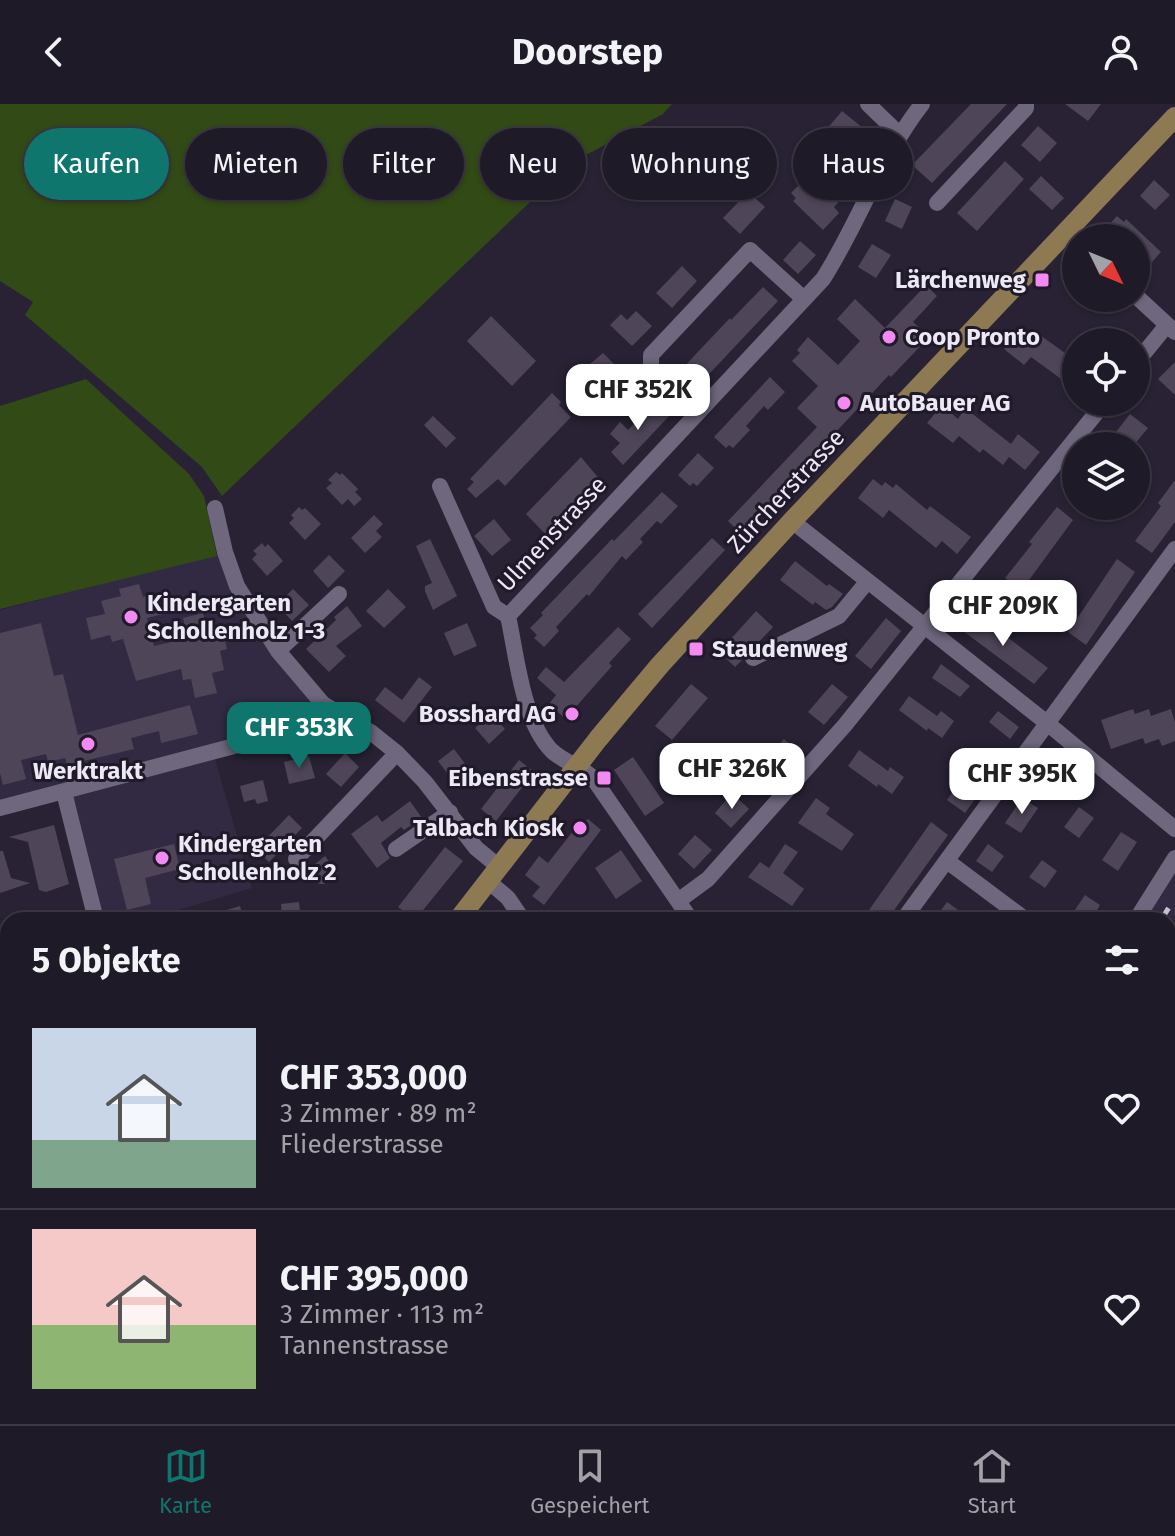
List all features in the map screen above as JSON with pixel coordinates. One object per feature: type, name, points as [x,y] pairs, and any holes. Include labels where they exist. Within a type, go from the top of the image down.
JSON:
[{"type":"main road","name":"Zürcherstrasse","points":[[1082,224],[1175,117]]},
{"type":"main road","name":"Zürcherstrasse","points":[[464,912],[575,768],[660,665],[792,521],[1062,246]]},
{"type":"street","points":[[868,104],[893,128]]},
{"type":"street","name":"Ulmenstrasse","points":[[904,128],[922,104]]},
{"type":"street","points":[[937,203],[1026,108],[1026,104]]},
{"type":"street","name":"Ulmenstrasse","points":[[508,616],[823,279],[847,240],[865,200]]},
{"type":"street","points":[[696,413],[651,369],[651,355],[750,250],[804,299]]},
{"type":"street","points":[[1150,309],[1171,328],[1150,349]]},
{"type":"street","points":[[678,901],[708,879],[845,725],[1094,416]]},
{"type":"street","name":"Ulmenstrasse","points":[[440,486],[494,607],[508,616],[529,714],[547,744],[597,782],[686,912]]},
{"type":"street","points":[[215,508],[237,586],[278,651],[323,704],[372,733],[425,782],[476,848],[518,912]]},
{"type":"street","points":[[792,521],[1175,829]]},
{"type":"street","points":[[909,912],[1175,549]]},
{"type":"street","points":[[753,658],[839,616],[867,582]]},
{"type":"street","points":[[278,651],[339,594]]},
{"type":"street","points":[[0,808],[268,737],[303,724],[323,704]]},
{"type":"street","points":[[296,859],[397,753]]},
{"type":"street","points":[[64,792],[94,912]]},
{"type":"street","points":[[396,849],[450,812]]},
{"type":"street","points":[[1141,912],[1175,858]]},
{"type":"street","points":[[947,861],[1015,912]]},
{"type":"shaded area","points":[[225,552],[237,586],[323,704],[303,724],[213,752],[252,888],[172,912],[94,912],[64,792],[0,808],[0,610]]},
{"type":"shaded area","points":[[1175,872],[1175,912],[1148,912]]},
{"type":"green space","points":[[0,104],[672,104],[663,114],[637,128],[602,128],[602,146],[586,155],[586,128],[480,128],[480,200],[532,200],[222,496],[202,467],[25,315],[33,302],[0,281]]},
{"type":"green space","points":[[86,379],[189,474],[204,496],[217,556],[0,609],[0,406]]},
{"type":"building","points":[[971,104],[1007,104],[932,183],[913,164]]},
{"type":"building","points":[[1065,104],[1101,104],[1088,121]]},
{"type":"building","points":[[842,111],[863,128],[828,128]]},
{"type":"building","points":[[1038,126],[1057,143],[1040,162],[1021,145]]},
{"type":"building","points":[[1005,161],[1024,179],[977,231],[957,213]]},
{"type":"building","points":[[1041,176],[1064,198],[1052,210],[1029,189]]},
{"type":"building","points":[[1154,180],[1170,195],[1155,210],[1140,196]]},
{"type":"building","points":[[740,200],[757,200],[765,207],[740,234],[723,218]]},
{"type":"building","points":[[840,200],[834,207],[839,213],[823,230],[793,201]]},
{"type":"building","points":[[895,200],[912,207],[902,229],[885,221]]},
{"type":"building","points":[[1117,216],[1131,224],[1110,224]]},
{"type":"building","points":[[800,241],[816,255],[798,274],[783,260]]},
{"type":"building","points":[[1150,242],[1161,252],[1150,264]]},
{"type":"building","points":[[872,244],[891,255],[876,278],[858,267]]},
{"type":"building","points":[[682,266],[697,281],[672,308],[656,293]]},
{"type":"building","points":[[926,285],[937,296],[913,322],[929,337],[891,377],[889,375],[741,534],[728,521],[817,427],[797,408],[818,386],[792,361],[800,353],[797,350],[808,337],[838,365],[860,341],[837,319],[855,299],[885,328]]},
{"type":"building","points":[[763,287],[778,301],[695,389],[678,373]]},
{"type":"building","points":[[636,311],[652,326],[632,346],[610,325],[621,314],[627,320]]},
{"type":"building","points":[[491,316],[536,361],[512,386],[467,341]]},
{"type":"building","points":[[1018,331],[1033,344],[1040,335],[1062,351],[1062,380],[1031,357],[1024,365],[1004,349]]},
{"type":"building","points":[[603,353],[620,370],[592,398],[572,379]]},
{"type":"building","points":[[1175,362],[1175,395],[1158,379]]},
{"type":"building","points":[[770,377],[785,392],[768,410],[764,406],[746,426],[750,430],[733,448],[729,445],[726,448],[714,437]]},
{"type":"building","points":[[552,393],[571,417],[505,486],[498,479],[476,498],[467,489],[474,482],[470,479]]},
{"type":"building","points":[[656,400],[671,414],[623,465],[611,452],[620,443],[610,434],[620,422],[628,430]]},
{"type":"building","points":[[942,405],[958,419],[965,408],[1011,444],[1018,434],[1040,452],[1025,470],[1009,457],[1003,465],[983,449],[980,453],[959,436],[953,443],[927,423]]},
{"type":"building","points":[[433,416],[456,438],[446,448],[424,425]]},
{"type":"building","points":[[1128,416],[1148,428],[1145,432],[1116,432]]},
{"type":"building","points":[[698,453],[714,468],[697,486],[693,483],[690,486],[678,475]]},
{"type":"building","points":[[581,457],[601,481],[548,537],[526,514]]},
{"type":"building","points":[[336,472],[342,473],[358,489],[355,492],[362,499],[354,506],[348,499],[342,505],[326,488],[332,483],[328,480]]},
{"type":"building","points":[[873,479],[882,486],[885,482],[893,488],[896,484],[927,510],[930,506],[971,537],[957,554],[942,541],[936,548],[889,510],[883,518],[858,498]]},
{"type":"building","points":[[1175,480],[1175,522],[1152,553],[1135,541],[1161,506],[1158,503]]},
{"type":"building","points":[[662,492],[678,506],[661,524],[657,521],[626,560],[622,556],[589,596],[587,594],[556,627],[559,631],[544,647],[534,638],[537,635],[530,628],[543,615],[541,613]]},
{"type":"building","points":[[299,507],[302,510],[305,508],[321,524],[305,540],[289,523],[294,518],[291,515]]},
{"type":"building","points":[[1057,507],[1062,511],[1062,520],[1073,520],[1021,591],[1005,578],[1032,544],[1029,542]]},
{"type":"building","points":[[374,515],[383,524],[376,531],[382,537],[365,553],[351,538]]},
{"type":"building","points":[[494,519],[511,540],[492,556],[474,536]]},
{"type":"building","points":[[712,538],[725,550],[652,628],[638,614]]},
{"type":"building","points":[[430,539],[457,596],[433,610],[425,591],[425,586],[432,583],[416,546]]},
{"type":"building","points":[[262,543],[265,547],[268,544],[283,561],[267,576],[252,559],[257,554],[253,551]]},
{"type":"building","points":[[329,555],[345,571],[328,588],[313,571]]},
{"type":"building","points":[[1117,559],[1135,572],[1086,645],[1068,632]]},
{"type":"building","points":[[795,561],[827,586],[829,584],[843,594],[832,607],[826,610],[815,602],[813,605],[780,580]]},
{"type":"building","points":[[139,584],[143,597],[162,592],[167,613],[147,618],[154,646],[188,638],[183,618],[203,613],[208,633],[222,629],[227,649],[220,651],[224,670],[212,673],[217,693],[195,698],[191,679],[183,680],[181,669],[136,681],[123,639],[112,642],[110,635],[91,640],[86,618],[105,614],[101,601],[121,596],[119,589]]},
{"type":"building","points":[[293,589],[309,605],[292,621],[277,605]]},
{"type":"building","points":[[388,589],[406,607],[384,628],[366,611]]},
{"type":"building","points":[[347,606],[362,626],[336,646],[346,656],[329,672],[306,649]]},
{"type":"building","points":[[756,611],[773,627],[757,644],[744,651],[742,660],[735,667],[719,652]]},
{"type":"building","points":[[973,611],[1048,668],[1034,684],[959,628]]},
{"type":"building","points":[[886,618],[901,631],[871,669],[855,656]]},
{"type":"building","points":[[41,623],[54,676],[63,674],[78,735],[190,705],[198,734],[161,743],[159,731],[131,738],[134,749],[67,765],[65,758],[48,762],[46,754],[21,760],[26,779],[3,785],[0,773],[0,633]]},
{"type":"building","points":[[467,623],[477,646],[454,656],[444,633]]},
{"type":"building","points":[[618,627],[631,639],[574,709],[580,714],[571,724],[549,704],[556,695],[537,678],[546,667],[564,682]]},
{"type":"building","points":[[941,664],[970,686],[960,697],[932,678]]},
{"type":"building","points":[[419,677],[432,687],[404,723],[375,700],[385,687],[402,700]]},
{"type":"building","points":[[691,684],[708,698],[672,740],[655,726]]},
{"type":"building","points":[[832,684],[848,697],[824,725],[808,712]]},
{"type":"building","points":[[909,696],[937,716],[941,711],[954,721],[942,738],[899,710]]},
{"type":"building","points":[[1133,709],[1135,714],[1149,709],[1151,716],[1171,709],[1175,741],[1162,746],[1159,739],[1145,744],[1143,738],[1111,749],[1101,720]]},
{"type":"building","points":[[998,711],[1019,727],[1010,739],[989,722]]},
{"type":"building","points":[[491,714],[505,729],[489,744],[475,728]]},
{"type":"building","points":[[784,739],[799,753],[772,782],[757,768]]},
{"type":"building","points":[[454,749],[466,765],[450,777],[438,761]]},
{"type":"building","points":[[859,750],[888,771],[890,767],[904,777],[892,794],[848,766]]},
{"type":"building","points":[[345,753],[359,767],[341,787],[326,774]]},
{"type":"building","points":[[309,756],[315,778],[289,784],[284,762]]},
{"type":"building","points":[[978,756],[996,770],[965,813],[947,800]]},
{"type":"building","points":[[633,757],[664,803],[645,816],[614,770]]},
{"type":"building","points":[[519,760],[534,772],[496,821],[481,809]]},
{"type":"building","points":[[1049,760],[1065,772],[1052,789],[1037,777]]},
{"type":"building","points":[[263,780],[268,801],[257,804],[255,799],[244,802],[240,786]]},
{"type":"building","points":[[732,793],[749,809],[731,828],[715,813]]},
{"type":"building","points":[[816,798],[830,808],[826,814],[854,834],[842,851],[798,823]]},
{"type":"building","points":[[1022,798],[1038,808],[1021,833],[1005,823]]},
{"type":"building","points":[[410,801],[422,818],[404,830],[401,827],[381,843],[390,858],[377,868],[351,834],[377,815],[382,822]]},
{"type":"building","points":[[1079,807],[1094,818],[1079,838],[1064,827]]},
{"type":"building","points":[[289,815],[302,828],[269,862],[256,849]]},
{"type":"building","points":[[588,819],[601,830],[544,905],[532,896],[540,887],[525,875],[539,856],[548,863],[577,826]]},
{"type":"building","points":[[931,822],[948,835],[893,912],[868,912]]},
{"type":"building","points":[[54,825],[69,884],[46,892],[39,890],[28,842],[9,837]]},
{"type":"building","points":[[1121,832],[1137,842],[1118,871],[1102,860]]},
{"type":"building","points":[[695,835],[712,850],[694,869],[678,854]]},
{"type":"building","points":[[174,844],[180,869],[145,878],[151,904],[127,910],[114,859]]},
{"type":"building","points":[[785,844],[798,852],[783,873],[804,889],[792,906],[748,877],[760,862],[769,868]]},
{"type":"building","points":[[988,844],[1004,856],[992,872],[976,861]]},
{"type":"building","points":[[445,847],[463,861],[422,912],[405,912],[398,907]]},
{"type":"building","points":[[621,850],[642,881],[616,899],[595,868]]},
{"type":"building","points":[[0,851],[3,851],[11,878],[30,883],[0,893]]},
{"type":"building","points":[[325,856],[338,873],[324,884],[319,884],[308,870]]},
{"type":"building","points":[[1042,860],[1057,871],[1045,888],[1029,877]]},
{"type":"building","points":[[1085,895],[1100,905],[1096,912],[1073,912]]},
{"type":"building","points":[[299,902],[300,912],[282,912],[281,904]]},
{"type":"building","points":[[947,902],[961,912],[940,912]]},
{"type":"building","points":[[240,906],[242,912],[220,912]]},
{"type":"railway","points":[[1166,912],[1175,898]]},
{"type":"place","name":"Lärchenweg","points":[[1042,280]]},
{"type":"place","name":"Coop Pronto","points":[[889,337]]},
{"type":"place","name":"AutoBauer AG","points":[[844,403]]},
{"type":"place","name":"Kindergarten Schollenholz 1-3","points":[[131,617]]},
{"type":"place","name":"Staudenweg","points":[[696,649]]},
{"type":"place","name":"Bosshard AG","points":[[572,714]]},
{"type":"place","name":"Werktrakt","points":[[88,744]]},
{"type":"place","name":"Eibenstrasse","points":[[604,778]]},
{"type":"place","name":"Talbach Kiosk","points":[[580,828]]},
{"type":"place","name":"Kindergarten Schollenholz 2","points":[[162,858]]}]
